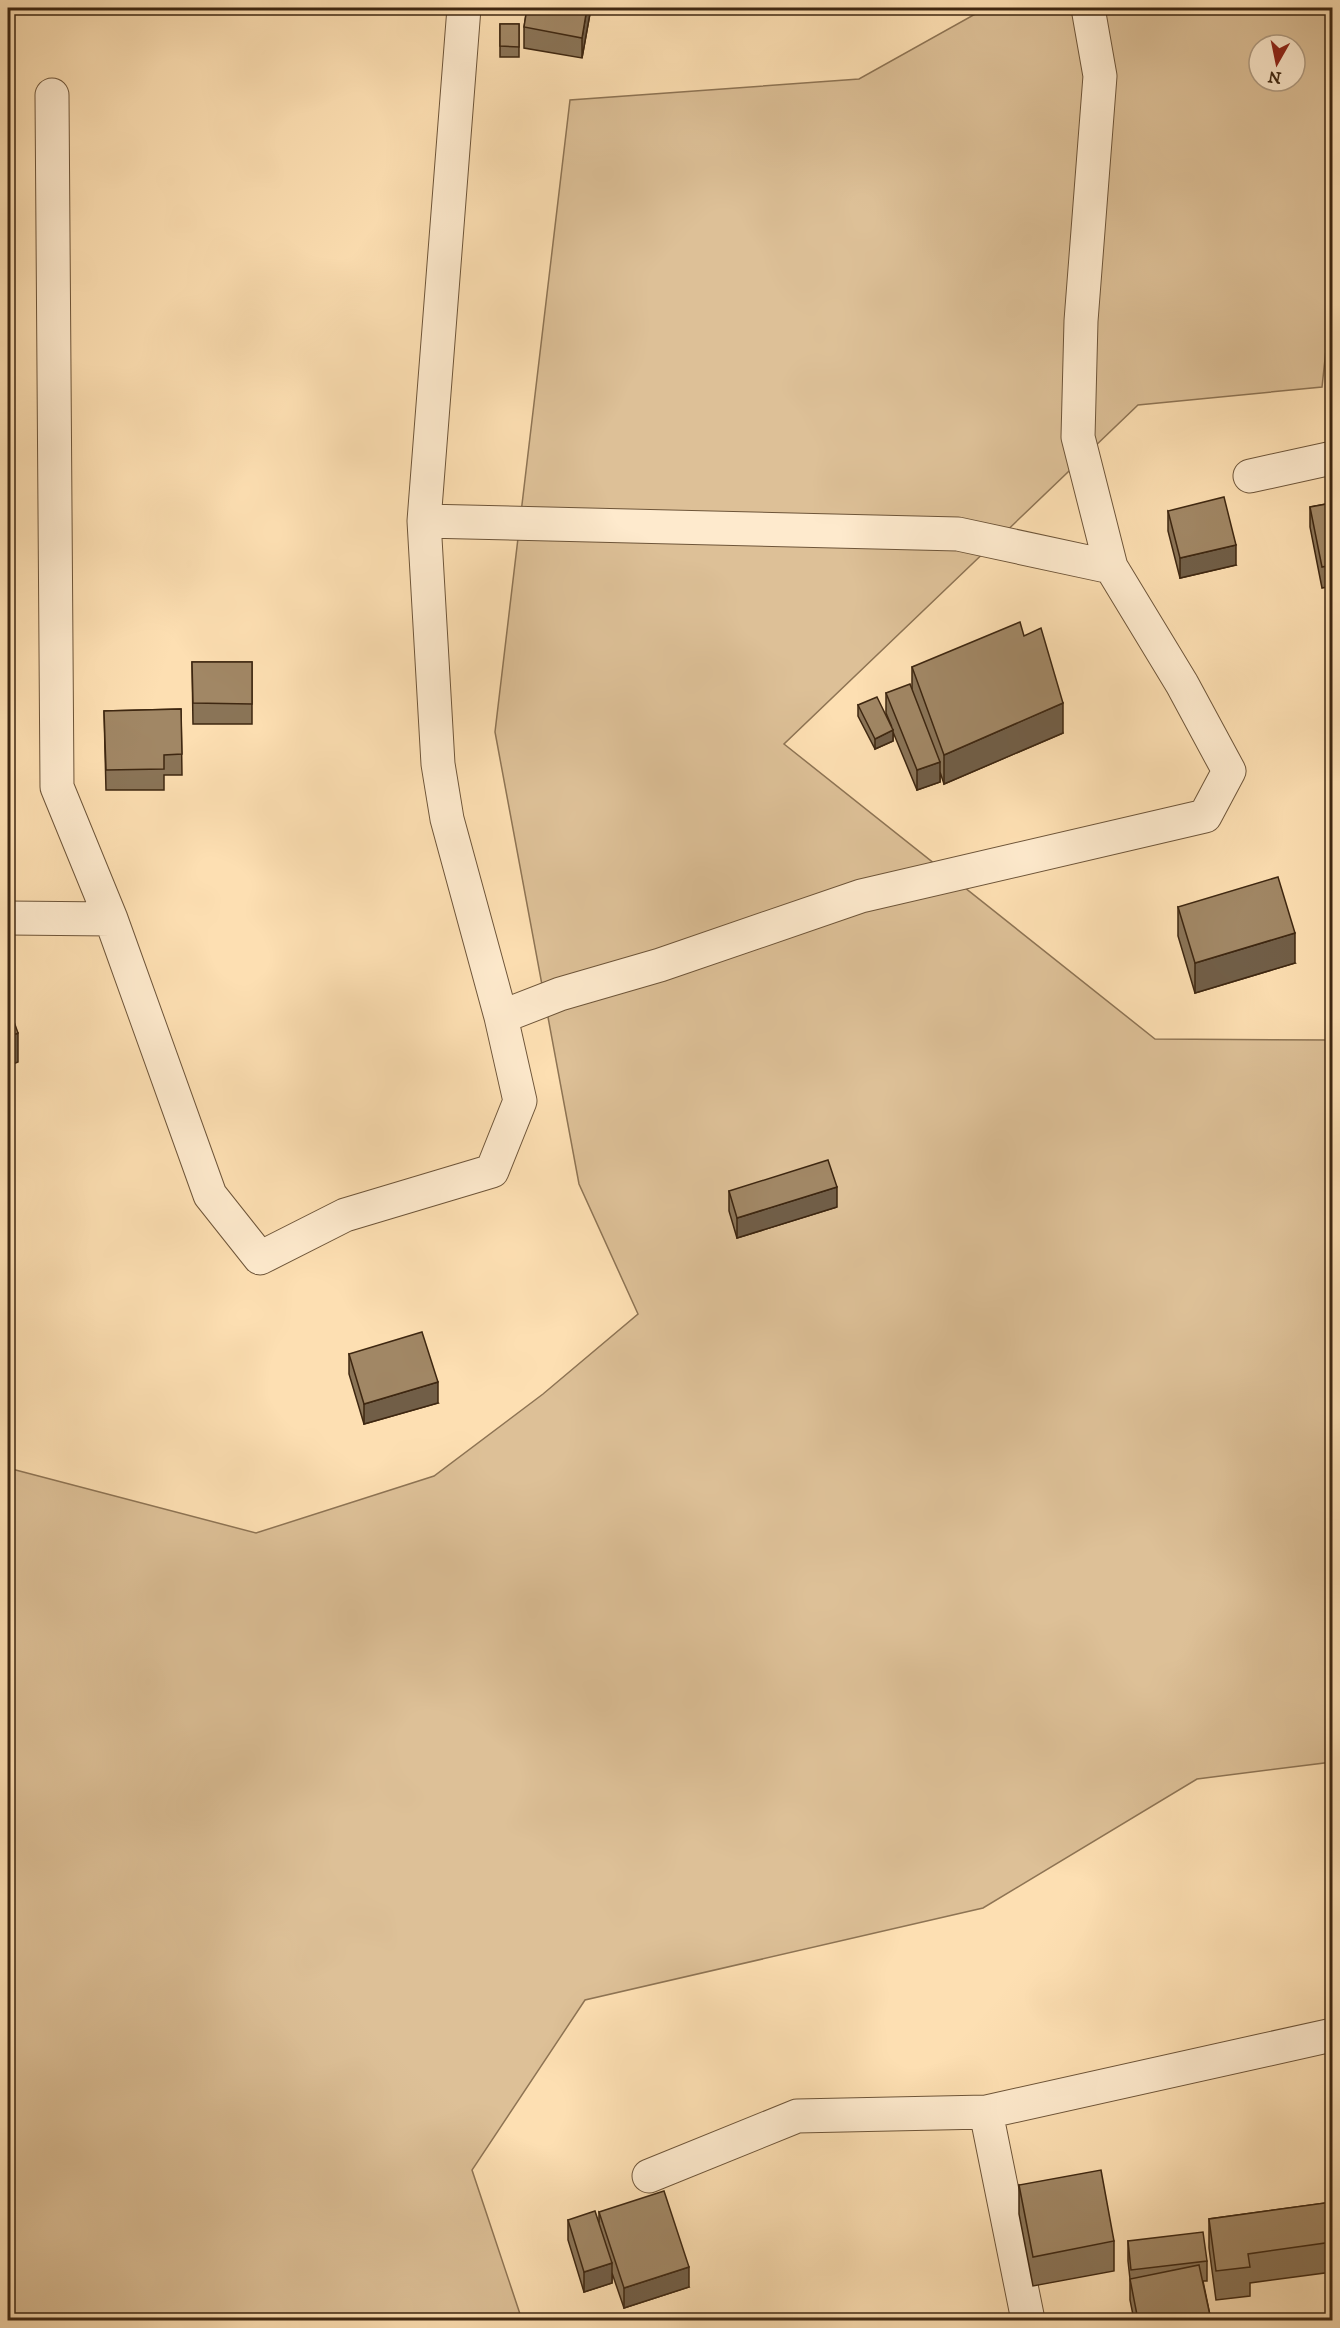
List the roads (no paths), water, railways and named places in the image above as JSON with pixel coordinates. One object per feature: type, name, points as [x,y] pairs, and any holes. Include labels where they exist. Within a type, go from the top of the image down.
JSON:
[{"type":"street","points":[[52,95],[57,787],[111,919],[210,1195],[260,1258],[345,1215],[492,1171],[520,1101],[501,1017],[447,819],[438,764],[424,521],[464,8]]},
{"type":"street","points":[[501,1017],[560,994],[660,964],[861,896],[1205,816],[1229,771],[1182,684],[1111,567],[1078,437],[1081,321],[1100,76],[1088,8]]},
{"type":"street","points":[[1250,476],[1332,458]]},
{"type":"street","points":[[424,521],[958,534],[1111,567]]},
{"type":"street","points":[[8,918],[111,919]]},
{"type":"street","points":[[649,2176],[797,2116],[986,2112],[1332,2035]]},
{"type":"street","points":[[986,2112],[1028,2320]]}]
